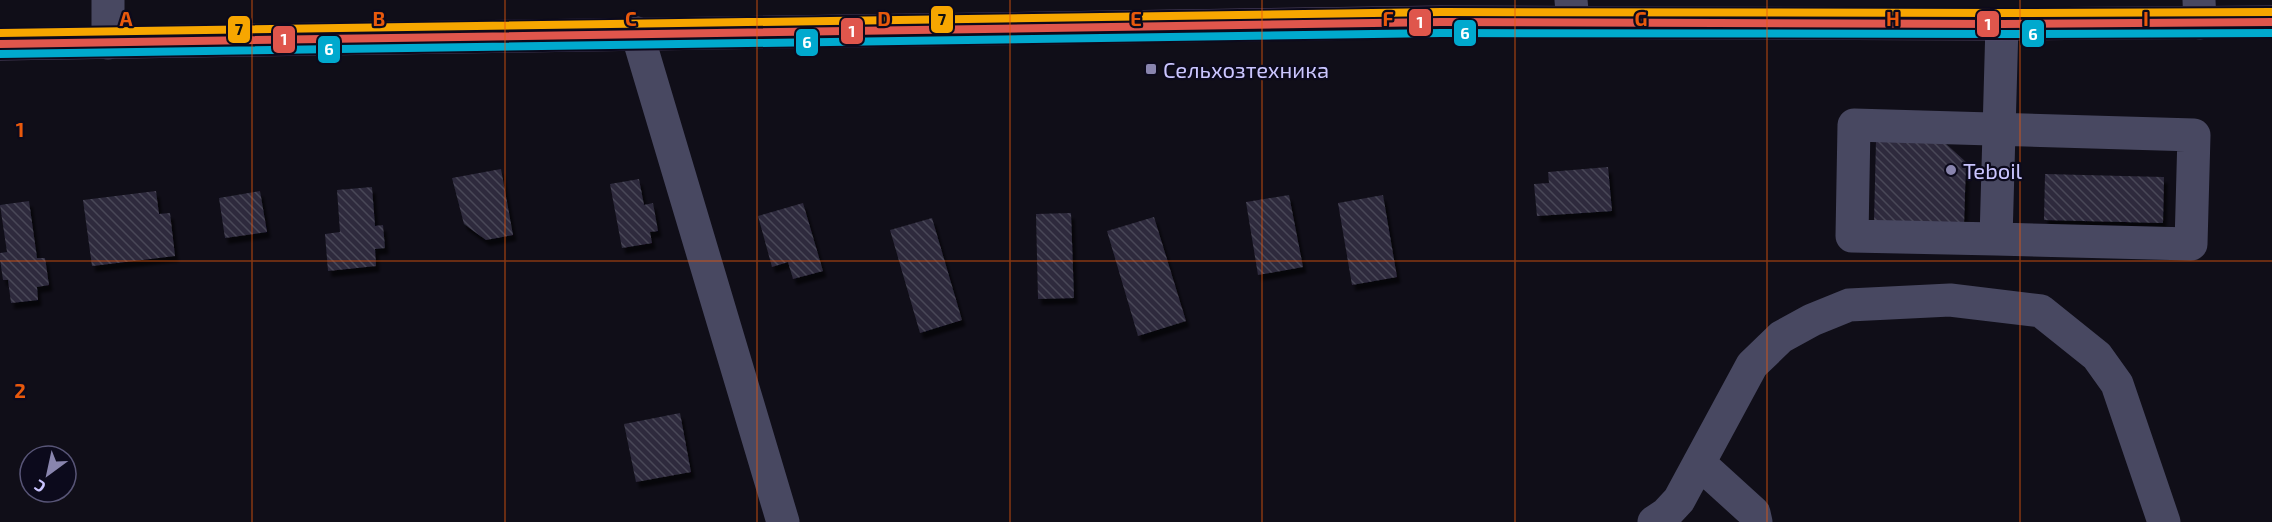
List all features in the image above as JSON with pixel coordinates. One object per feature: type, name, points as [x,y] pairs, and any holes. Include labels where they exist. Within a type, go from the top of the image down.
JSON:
[{"type":"main road","points":[[0,44],[1441,22],[1572,11],[2002,24],[2200,11],[2272,21]]},
{"type":"street","points":[[108,0],[108,43]]},
{"type":"street","points":[[1996,239],[2002,24]]},
{"type":"street","points":[[637,33],[783,522]]},
{"type":"street","points":[[1854,125],[2194,135],[2191,244],[1996,239],[1851,236],[1854,125]]},
{"type":"street","points":[[1654,522],[1666,514],[1679,500],[1752,365],[1781,337],[1812,320],[1849,305],[1950,300],[2041,311],[2097,356],[2117,384],[2164,522]]},
{"type":"street","points":[[1699,463],[1754,513],[1756,522]]},
{"type":"building","points":[[1876,140],[1944,142],[1966,162],[1964,225],[1874,223]]},
{"type":"building","points":[[1608,167],[1612,211],[1537,216],[1534,184],[1549,183],[1548,172]]},
{"type":"building","points":[[501,169],[513,235],[486,240],[464,224],[452,178]]},
{"type":"building","points":[[2045,174],[2164,177],[2163,223],[2044,220]]},
{"type":"building","points":[[639,179],[644,205],[653,203],[658,231],[650,232],[652,243],[622,248],[610,184]]},
{"type":"building","points":[[372,187],[375,226],[383,225],[385,248],[375,249],[376,266],[328,271],[325,234],[340,232],[337,190]]},
{"type":"building","points":[[156,191],[159,214],[170,213],[175,256],[92,266],[83,200]]},
{"type":"building","points":[[260,191],[267,232],[225,238],[219,198]]},
{"type":"building","points":[[1289,195],[1303,267],[1258,275],[1246,202]]},
{"type":"building","points":[[1383,195],[1397,277],[1352,285],[1338,203]]},
{"type":"building","points":[[29,201],[37,258],[45,258],[49,285],[37,287],[38,300],[11,303],[8,280],[3,280],[0,259],[0,253],[7,252],[0,205]]},
{"type":"building","points":[[803,203],[823,271],[793,279],[788,262],[772,267],[758,216]]},
{"type":"building","points":[[1071,213],[1074,298],[1038,299],[1036,214]]},
{"type":"building","points":[[1154,217],[1186,321],[1138,336],[1107,231]]},
{"type":"building","points":[[932,218],[962,320],[920,333],[890,230]]},
{"type":"building","points":[[680,413],[691,472],[636,482],[624,424]]},
{"type":"transit line","name":"7","points":[[0,33],[1441,12],[2272,12]]},
{"type":"transit line","name":"1","points":[[0,44],[1441,22],[2002,24],[2272,22]]},
{"type":"transit line","name":"6","points":[[0,54],[1441,33],[2272,33]]},
{"type":"place","name":"Сельхозтехника","points":[[1151,69]]},
{"type":"place","name":"Teboil","points":[[1951,170]]}]
